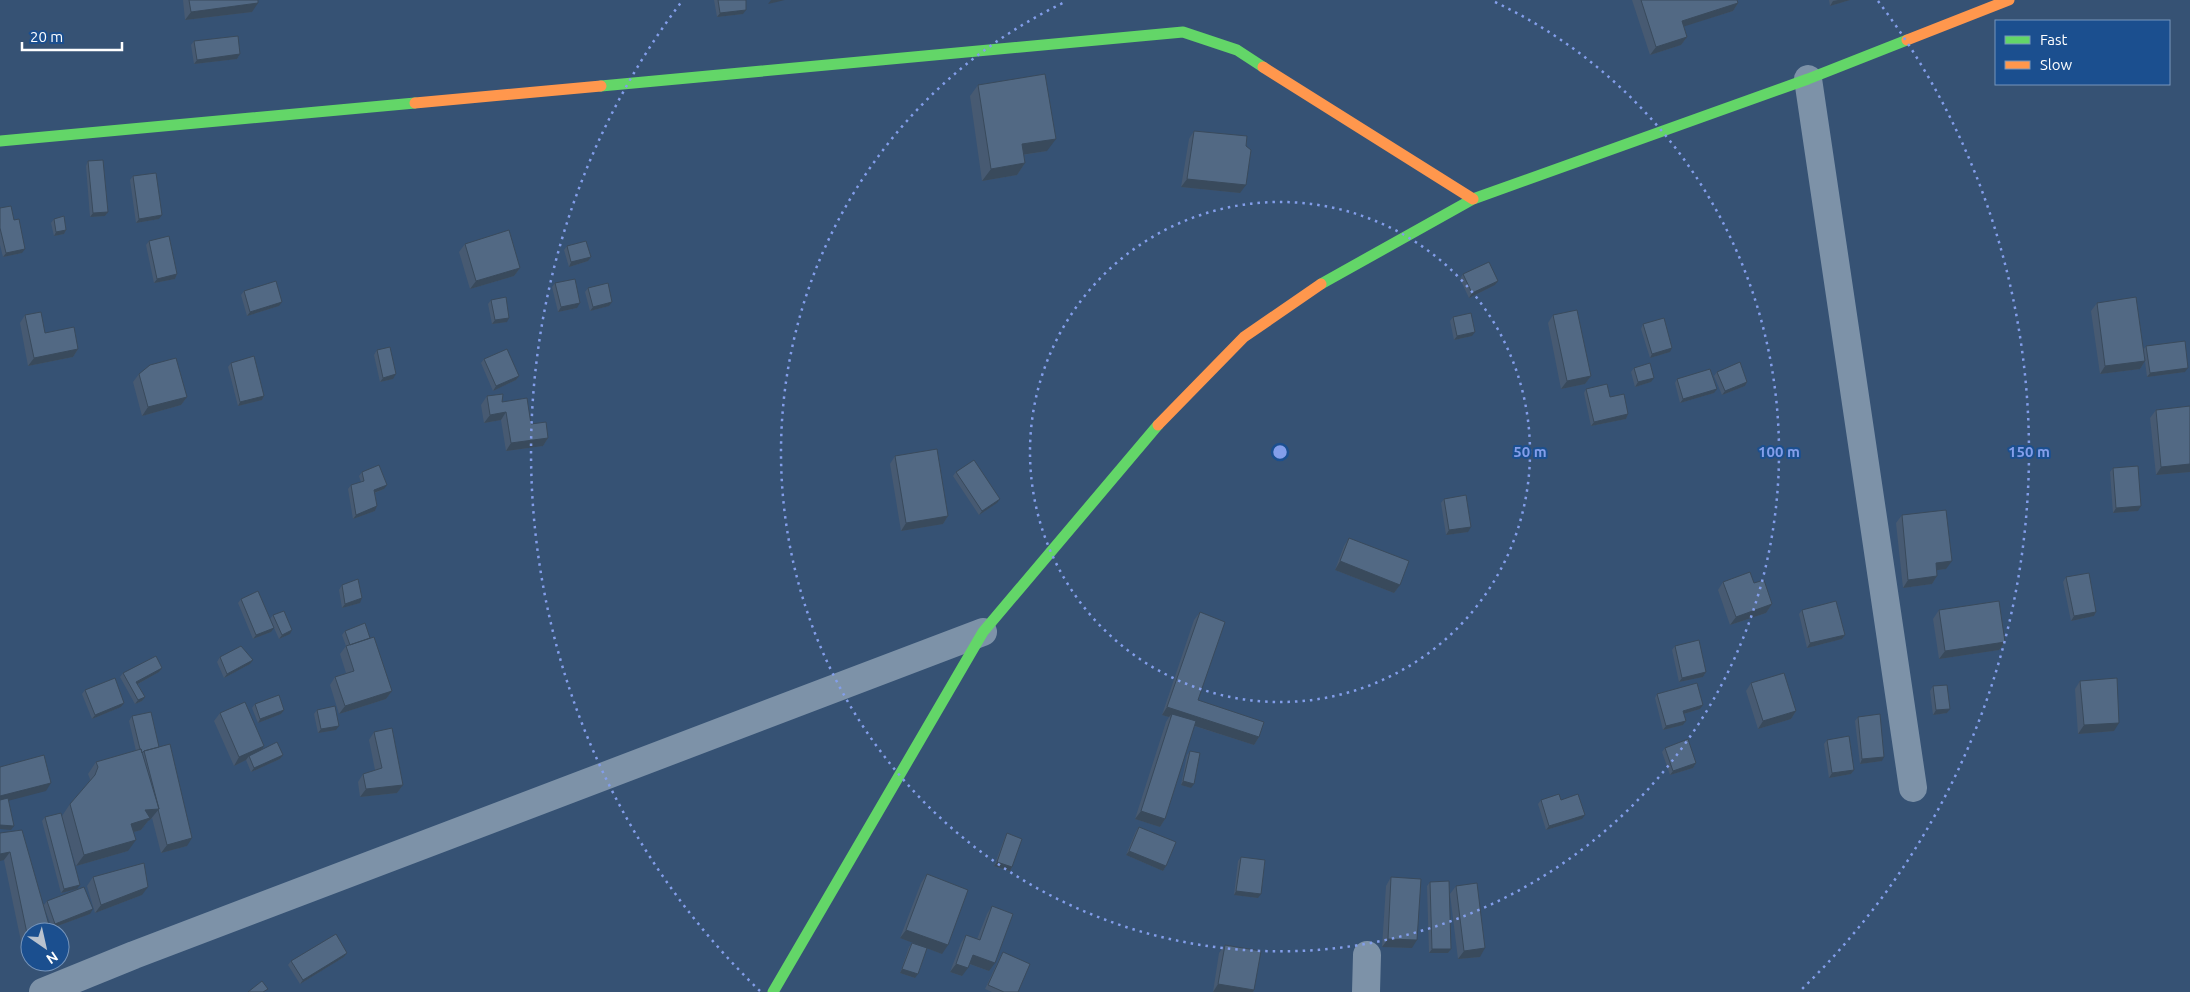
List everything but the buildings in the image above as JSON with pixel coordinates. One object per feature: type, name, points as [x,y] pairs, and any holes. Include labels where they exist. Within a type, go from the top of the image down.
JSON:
[{"type":"main road","points":[[773,992],[983,632],[1150,433],[1244,337],[1324,281],[1473,199],[1808,79],[2009,0]]},
{"type":"main road","points":[[0,141],[1183,32],[1237,50],[1305,95],[1473,199]]},
{"type":"street","points":[[1808,79],[1913,788]]},
{"type":"street","points":[[43,992],[983,632]]},
{"type":"street","points":[[1366,992],[1367,955]]},
{"type":"traffic: fast","points":[[601,86],[1183,32],[1237,50],[1263,67]]},
{"type":"traffic: fast","points":[[1321,284],[1473,199],[1808,79],[1907,40]]},
{"type":"traffic: fast","points":[[0,141],[415,103]]},
{"type":"traffic: fast","points":[[773,992],[983,632],[1158,425]]},
{"type":"traffic: slow","points":[[1907,40],[2009,0]]},
{"type":"traffic: slow","points":[[1263,67],[1473,199]]},
{"type":"traffic: slow","points":[[415,103],[601,86]]},
{"type":"traffic: slow","points":[[1158,425],[1244,337],[1321,284]]}]
